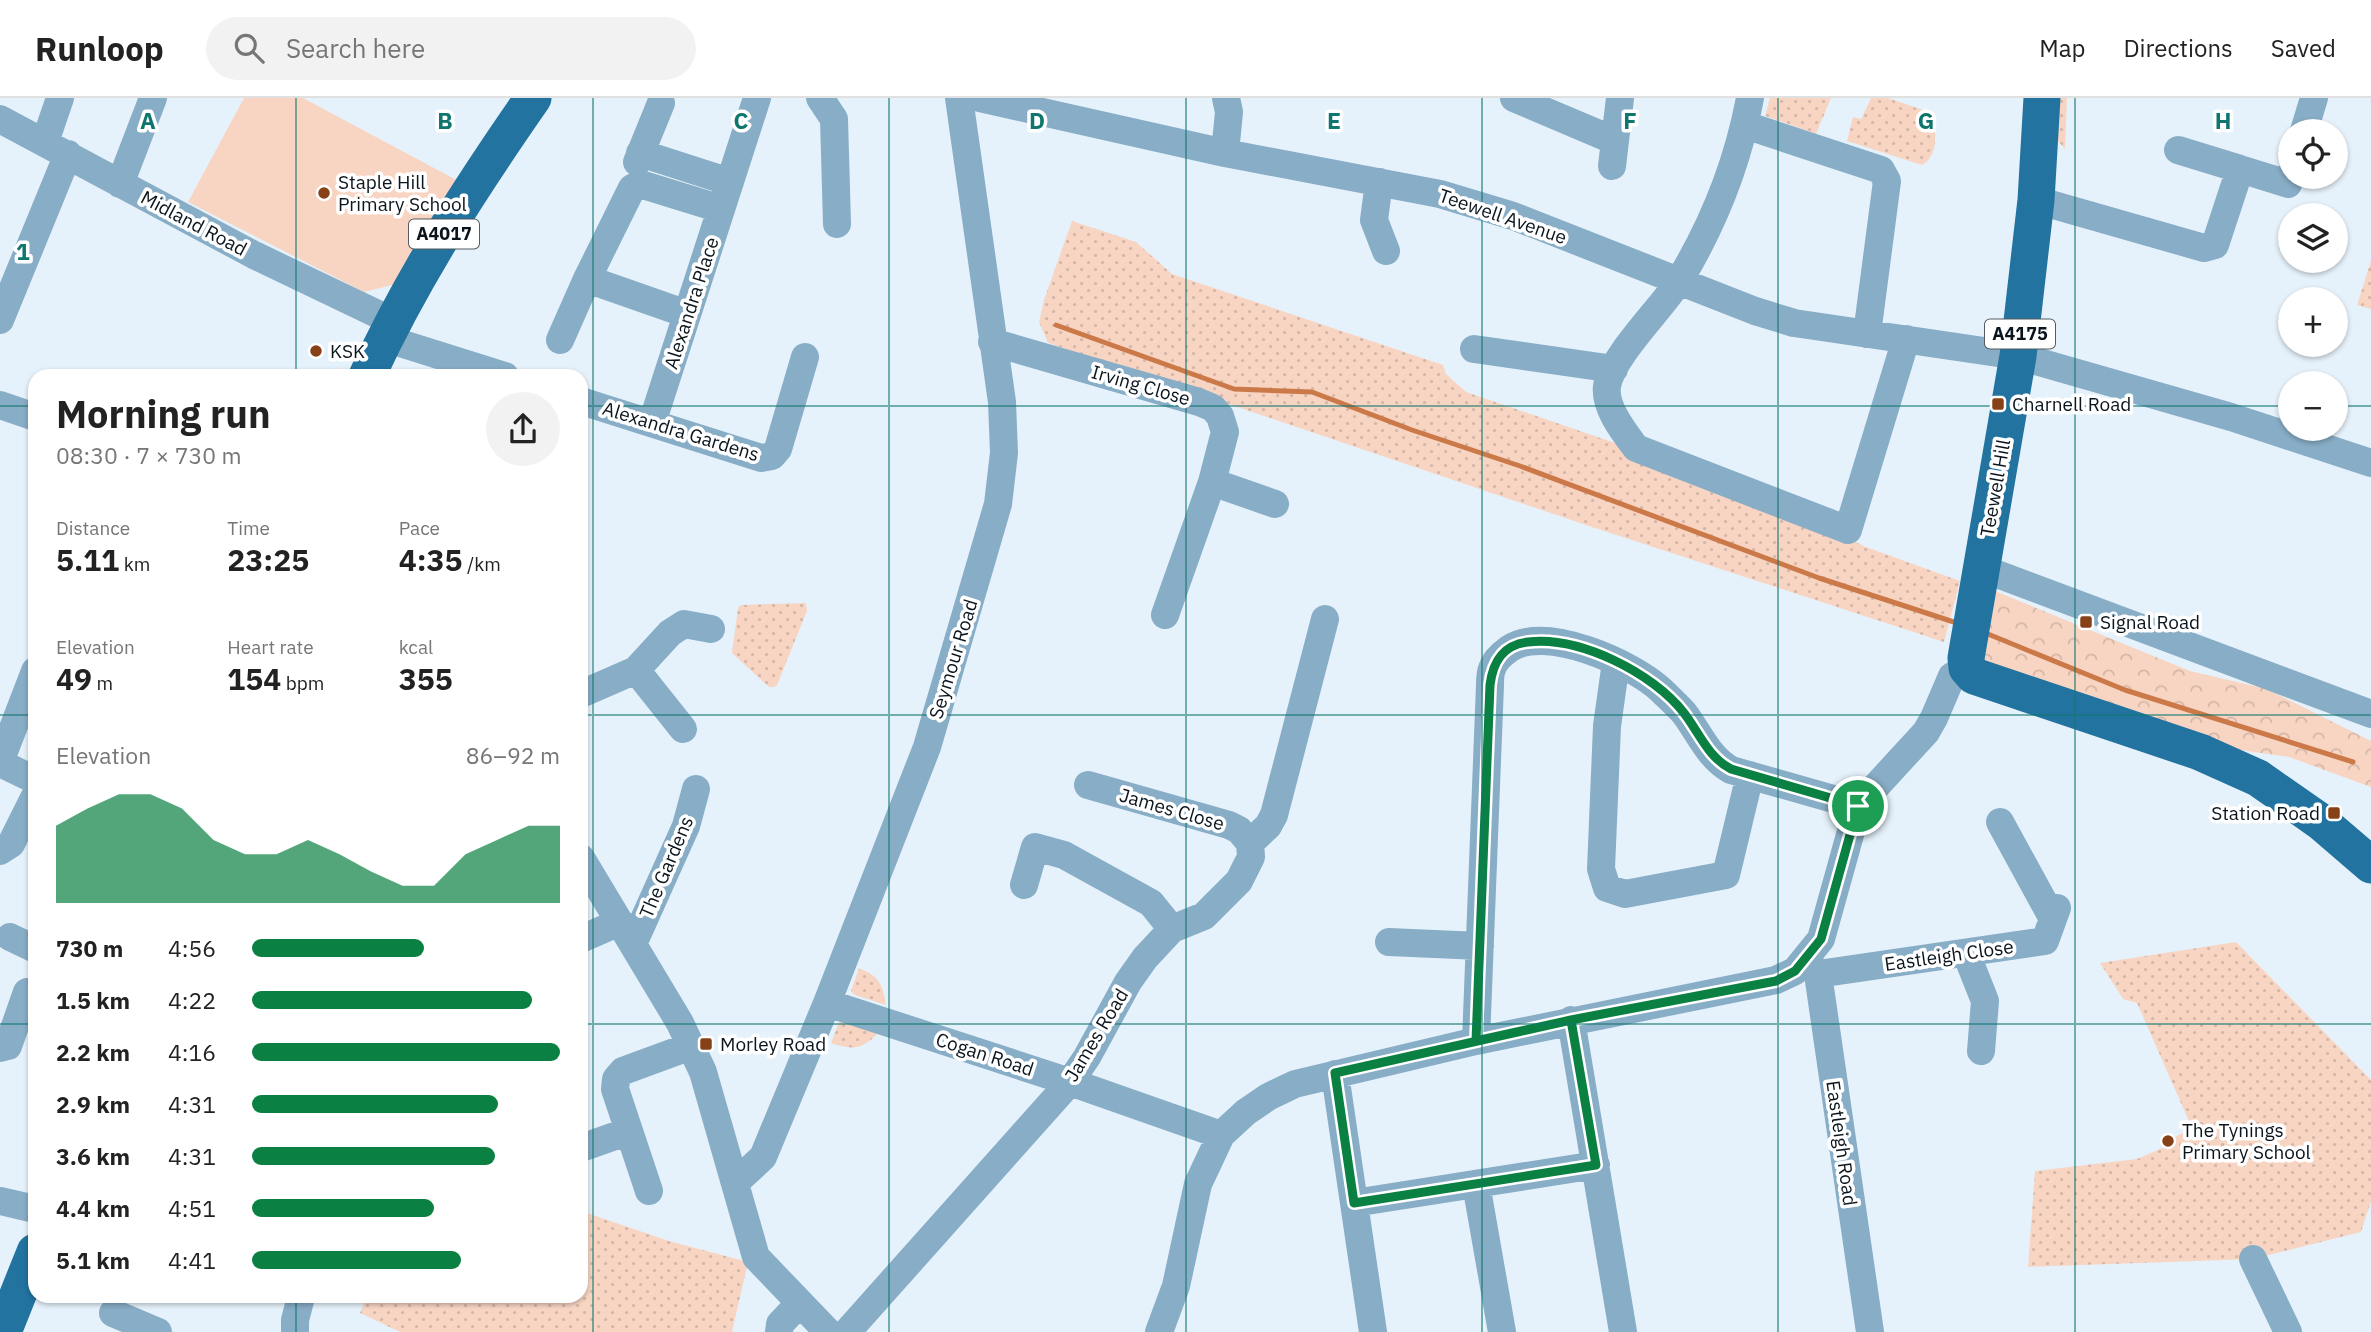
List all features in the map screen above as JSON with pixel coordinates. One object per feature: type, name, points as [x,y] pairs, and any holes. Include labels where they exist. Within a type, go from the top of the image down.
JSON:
[{"type":"main road","name":"A4017","points":[[370,369],[388,329],[488,163],[533,98]]},
{"type":"main road","name":"Teewell Hill","points":[[1968,658],[2018,356],[2036,200],[2042,98]]},
{"type":"main road","points":[[1968,658],[1974,676],[2200,752],[2258,778],[2321,822],[2371,865]]},
{"type":"main road","points":[[3,1332],[28,1270]]},
{"type":"street","points":[[0,320],[56,148],[60,98]]},
{"type":"street","points":[[120,184],[153,98]]},
{"type":"street","name":"Alexandra Place","points":[[652,423],[757,98]]},
{"type":"street","points":[[820,98],[834,120],[837,224]]},
{"type":"street","name":"Seymour Road","points":[[736,1182],[763,1157],[827,1003],[927,747],[998,504],[1004,428],[1002,402],[960,98]]},
{"type":"street","name":"Teewell Avenue","points":[[980,98],[1225,153],[1440,194],[1513,216],[1678,282],[1794,323],[2018,356]]},
{"type":"street","points":[[1225,153],[1229,112],[1226,98]]},
{"type":"street","points":[[1514,98],[1606,136]]},
{"type":"street","points":[[1612,166],[1620,98]]},
{"type":"street","points":[[2308,119],[2314,98]]},
{"type":"street","points":[[661,103],[638,157],[730,182]]},
{"type":"street","points":[[1867,334],[1887,181],[1881,170],[1748,111],[1719,205],[1678,282],[1614,369],[1607,388],[1615,420],[1636,447],[1847,530],[1906,340]]},
{"type":"street","name":"Midland Road","points":[[0,119],[388,329]]},
{"type":"street","points":[[2178,150],[2278,181]]},
{"type":"street","points":[[2036,200],[2204,248],[2215,245],[2240,169]]},
{"type":"street","points":[[1379,182],[1374,220],[1386,251]]},
{"type":"street","points":[[560,340],[632,188],[640,184],[721,209]]},
{"type":"street","points":[[587,279],[687,314]]},
{"type":"street","points":[[388,329],[488,369]]},
{"type":"street","name":"Irving Close","points":[[992,342],[1199,402],[1213,408],[1220,416],[1225,432],[1212,482],[1165,615]]},
{"type":"street","points":[[1474,349],[1614,369]]},
{"type":"street","points":[[2018,356],[2231,417],[2371,463]]},
{"type":"street","name":"Alexandra Gardens","points":[[588,403],[761,458],[772,456],[778,449],[805,357]]},
{"type":"street","points":[[0,405],[28,415]]},
{"type":"street","points":[[1212,482],[1275,504]]},
{"type":"street","points":[[1980,577],[2371,713]]},
{"type":"street","name":"James Road","points":[[847,1332],[1070,1082],[1087,1057],[1128,982],[1145,958],[1172,929],[1204,916],[1239,881],[1251,857],[1250,843],[1268,826],[1274,815],[1325,619]]},
{"type":"street","points":[[588,691],[636,670],[670,633],[684,624],[711,629]]},
{"type":"street","points":[[1476,1041],[1492,667],[1502,654],[1517,644],[1542,640],[1583,648],[1616,662],[1658,687],[1682,711],[1712,757],[1720,764],[1858,806]]},
{"type":"street","points":[[1160,1332],[1176,1286],[1198,1184],[1221,1135],[1246,1112],[1268,1097],[1295,1084],[1335,1073],[1571,1020],[1776,981],[1812,966],[1858,806],[1926,732],[1952,676],[1968,658]]},
{"type":"street","points":[[1616,662],[1607,726],[1601,856],[1601,869],[1607,888],[1625,894],[1726,875],[1750,775]]},
{"type":"street","points":[[636,670],[683,729]]},
{"type":"street","points":[[28,689],[0,762],[28,776]]},
{"type":"street","name":"James Close","points":[[1088,785],[1229,825],[1240,830],[1250,843]]},
{"type":"street","name":"The Gardens","points":[[626,933],[686,826],[696,789]]},
{"type":"street","points":[[0,851],[11,844],[28,810]]},
{"type":"street","name":"Eastleigh Close","points":[[1812,966],[1966,953],[2045,941],[2055,914],[2000,822]]},
{"type":"street","points":[[1024,885],[1035,847],[1064,855],[1151,903],[1172,929]]},
{"type":"street","points":[[588,870],[680,1023],[704,1072],[756,1256],[828,1332]]},
{"type":"street","points":[[588,938],[626,933]]},
{"type":"street","points":[[10,937],[28,946]]},
{"type":"street","points":[[1389,942],[1480,946]]},
{"type":"street","points":[[1966,953],[1985,1000],[1981,1051]]},
{"type":"street","name":"Eastleigh Road","points":[[1812,966],[1870,1332]]},
{"type":"street","points":[[0,1048],[8,1046],[27,992]]},
{"type":"street","name":"Cogan Road","points":[[827,1003],[1070,1082],[1221,1135]]},
{"type":"street","points":[[1571,1020],[1623,1332]]},
{"type":"street","points":[[649,1191],[615,1089],[616,1079],[623,1071],[691,1046]]},
{"type":"street","points":[[1335,1073],[1373,1332]]},
{"type":"street","points":[[588,1146],[629,1131]]},
{"type":"street","points":[[1354,1203],[1596,1165]]},
{"type":"street","points":[[1476,1184],[1502,1332]]},
{"type":"street","points":[[0,1201],[28,1207]]},
{"type":"street","points":[[2253,1259],[2288,1332]]},
{"type":"street","points":[[295,1332],[300,1303]]},
{"type":"street","points":[[779,1332],[780,1325],[800,1303]]},
{"type":"street","points":[[113,1313],[158,1332]]},
{"type":"green space","name":"Staple Hill Primary School","points":[[244,98],[303,98],[462,183],[400,283],[364,292],[188,202]]},
{"type":"green space","points":[[1770,98],[1831,98],[1816,134],[1765,116]]},
{"type":"green space","points":[[1871,98],[1888,98],[1935,114],[1934,149],[1928,160],[1922,165],[1847,141],[1853,117],[1861,119]]},
{"type":"green space","points":[[2057,98],[2067,98],[2065,149],[2057,140]]},
{"type":"green space","points":[[1072,221],[1136,242],[1172,274],[1443,365],[1446,374],[1466,392],[1682,466],[1774,503],[1866,547],[1960,581],[1944,642],[1589,526],[1048,343],[1039,322]]},
{"type":"green space","points":[[2371,261],[2371,309],[2357,305]]},
{"type":"green space","points":[[1990,589],[2190,671],[2267,689],[2371,741],[2371,787],[2289,757],[2225,748],[1985,665],[1975,651]]},
{"type":"green space","points":[[806,603],[807,611],[777,685],[769,687],[732,653],[738,608],[741,605]]},
{"type":"green space","name":"The Tynings Primary School","points":[[2236,942],[2371,1080],[2371,1201],[2361,1232],[2253,1259],[2028,1267],[2035,1171],[2137,1159],[2174,1143],[2173,1138],[2192,1128],[2137,1003],[2123,999],[2100,963]]},
{"type":"green space","points":[[859,968],[872,974],[879,982],[886,1005],[855,995],[851,991]]},
{"type":"green space","points":[[845,1019],[881,1030],[858,1047],[831,1043],[839,1022]]},
{"type":"green space","points":[[588,1213],[669,1241],[748,1262],[732,1332],[400,1332],[360,1313],[364,1303],[588,1303]]},
{"type":"waterway","points":[[1056,325],[1234,389],[1312,392],[1412,430],[1520,466],[1819,578],[1960,624]]},
{"type":"waterway","points":[[1983,632],[2125,690],[2353,762]]},
{"type":"place","name":"Staple Hill Primary School","points":[[324,193]]},
{"type":"place","name":"KSK","points":[[316,351]]},
{"type":"place","name":"Charnell Road","points":[[1998,404]]},
{"type":"place","name":"Signal Road","points":[[2086,622]]},
{"type":"place","name":"Station Road","points":[[2334,813]]},
{"type":"place","name":"Morley Road","points":[[706,1044]]},
{"type":"place","name":"The Tynings Primary School","points":[[2168,1141]]},
{"type":"route","points":[[1858,806],[1720,764],[1712,757],[1682,711],[1658,687],[1612,659],[1583,648],[1542,640],[1517,644],[1502,654],[1492,667],[1490,685],[1476,1041],[1571,1020],[1596,1165],[1354,1203],[1335,1073],[1571,1020],[1776,981],[1795,971],[1821,939],[1858,806]]}]
